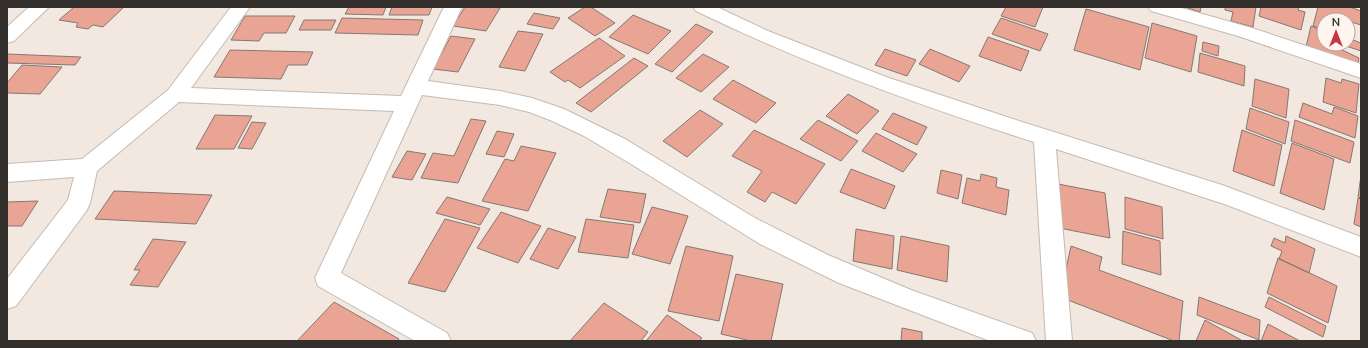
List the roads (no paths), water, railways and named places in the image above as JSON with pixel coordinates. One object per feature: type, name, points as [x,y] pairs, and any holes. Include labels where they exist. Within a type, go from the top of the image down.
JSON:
[{"type":"street","points":[[7,37],[40,7]]},
{"type":"street","points":[[7,173],[87,167],[175,95],[241,7]]},
{"type":"street","points":[[438,341],[365,298],[327,278],[453,7]]},
{"type":"street","points":[[702,7],[859,76],[1249,203],[1361,247]]},
{"type":"street","points":[[1157,7],[1245,32],[1361,71]]},
{"type":"street","points":[[175,95],[288,98],[412,96],[517,102],[546,110],[567,118],[652,164],[738,219],[790,248],[850,277],[1023,341]]},
{"type":"street","points":[[1044,136],[1058,341]]},
{"type":"street","points":[[7,298],[79,204],[87,167]]}]
